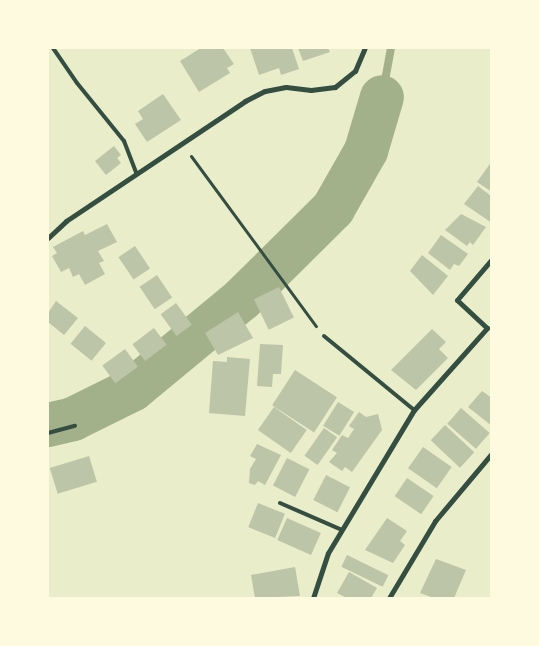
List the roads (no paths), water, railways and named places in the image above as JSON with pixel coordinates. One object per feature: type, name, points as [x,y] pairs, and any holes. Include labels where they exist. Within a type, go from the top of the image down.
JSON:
[{"type":"street","points":[[48,238],[66,221],[136,173],[183,145],[265,91],[335,87],[355,71],[366,48]]},
{"type":"street","points":[[313,598],[328,553],[414,410],[489,328],[457,300],[492,259]]},
{"type":"street","points":[[389,598],[435,521],[492,453]]},
{"type":"lane","points":[[54,48],[77,84],[124,141],[136,173]]},
{"type":"lane","points":[[324,336],[414,410]]},
{"type":"lane","points":[[48,433],[75,426]]},
{"type":"lane","points":[[280,503],[342,530]]},
{"type":"waterway","points":[[382,97],[391,48]]},
{"type":"waterway","points":[[48,425],[73,419],[132,390],[242,299],[333,209],[366,151],[382,97]]}]
